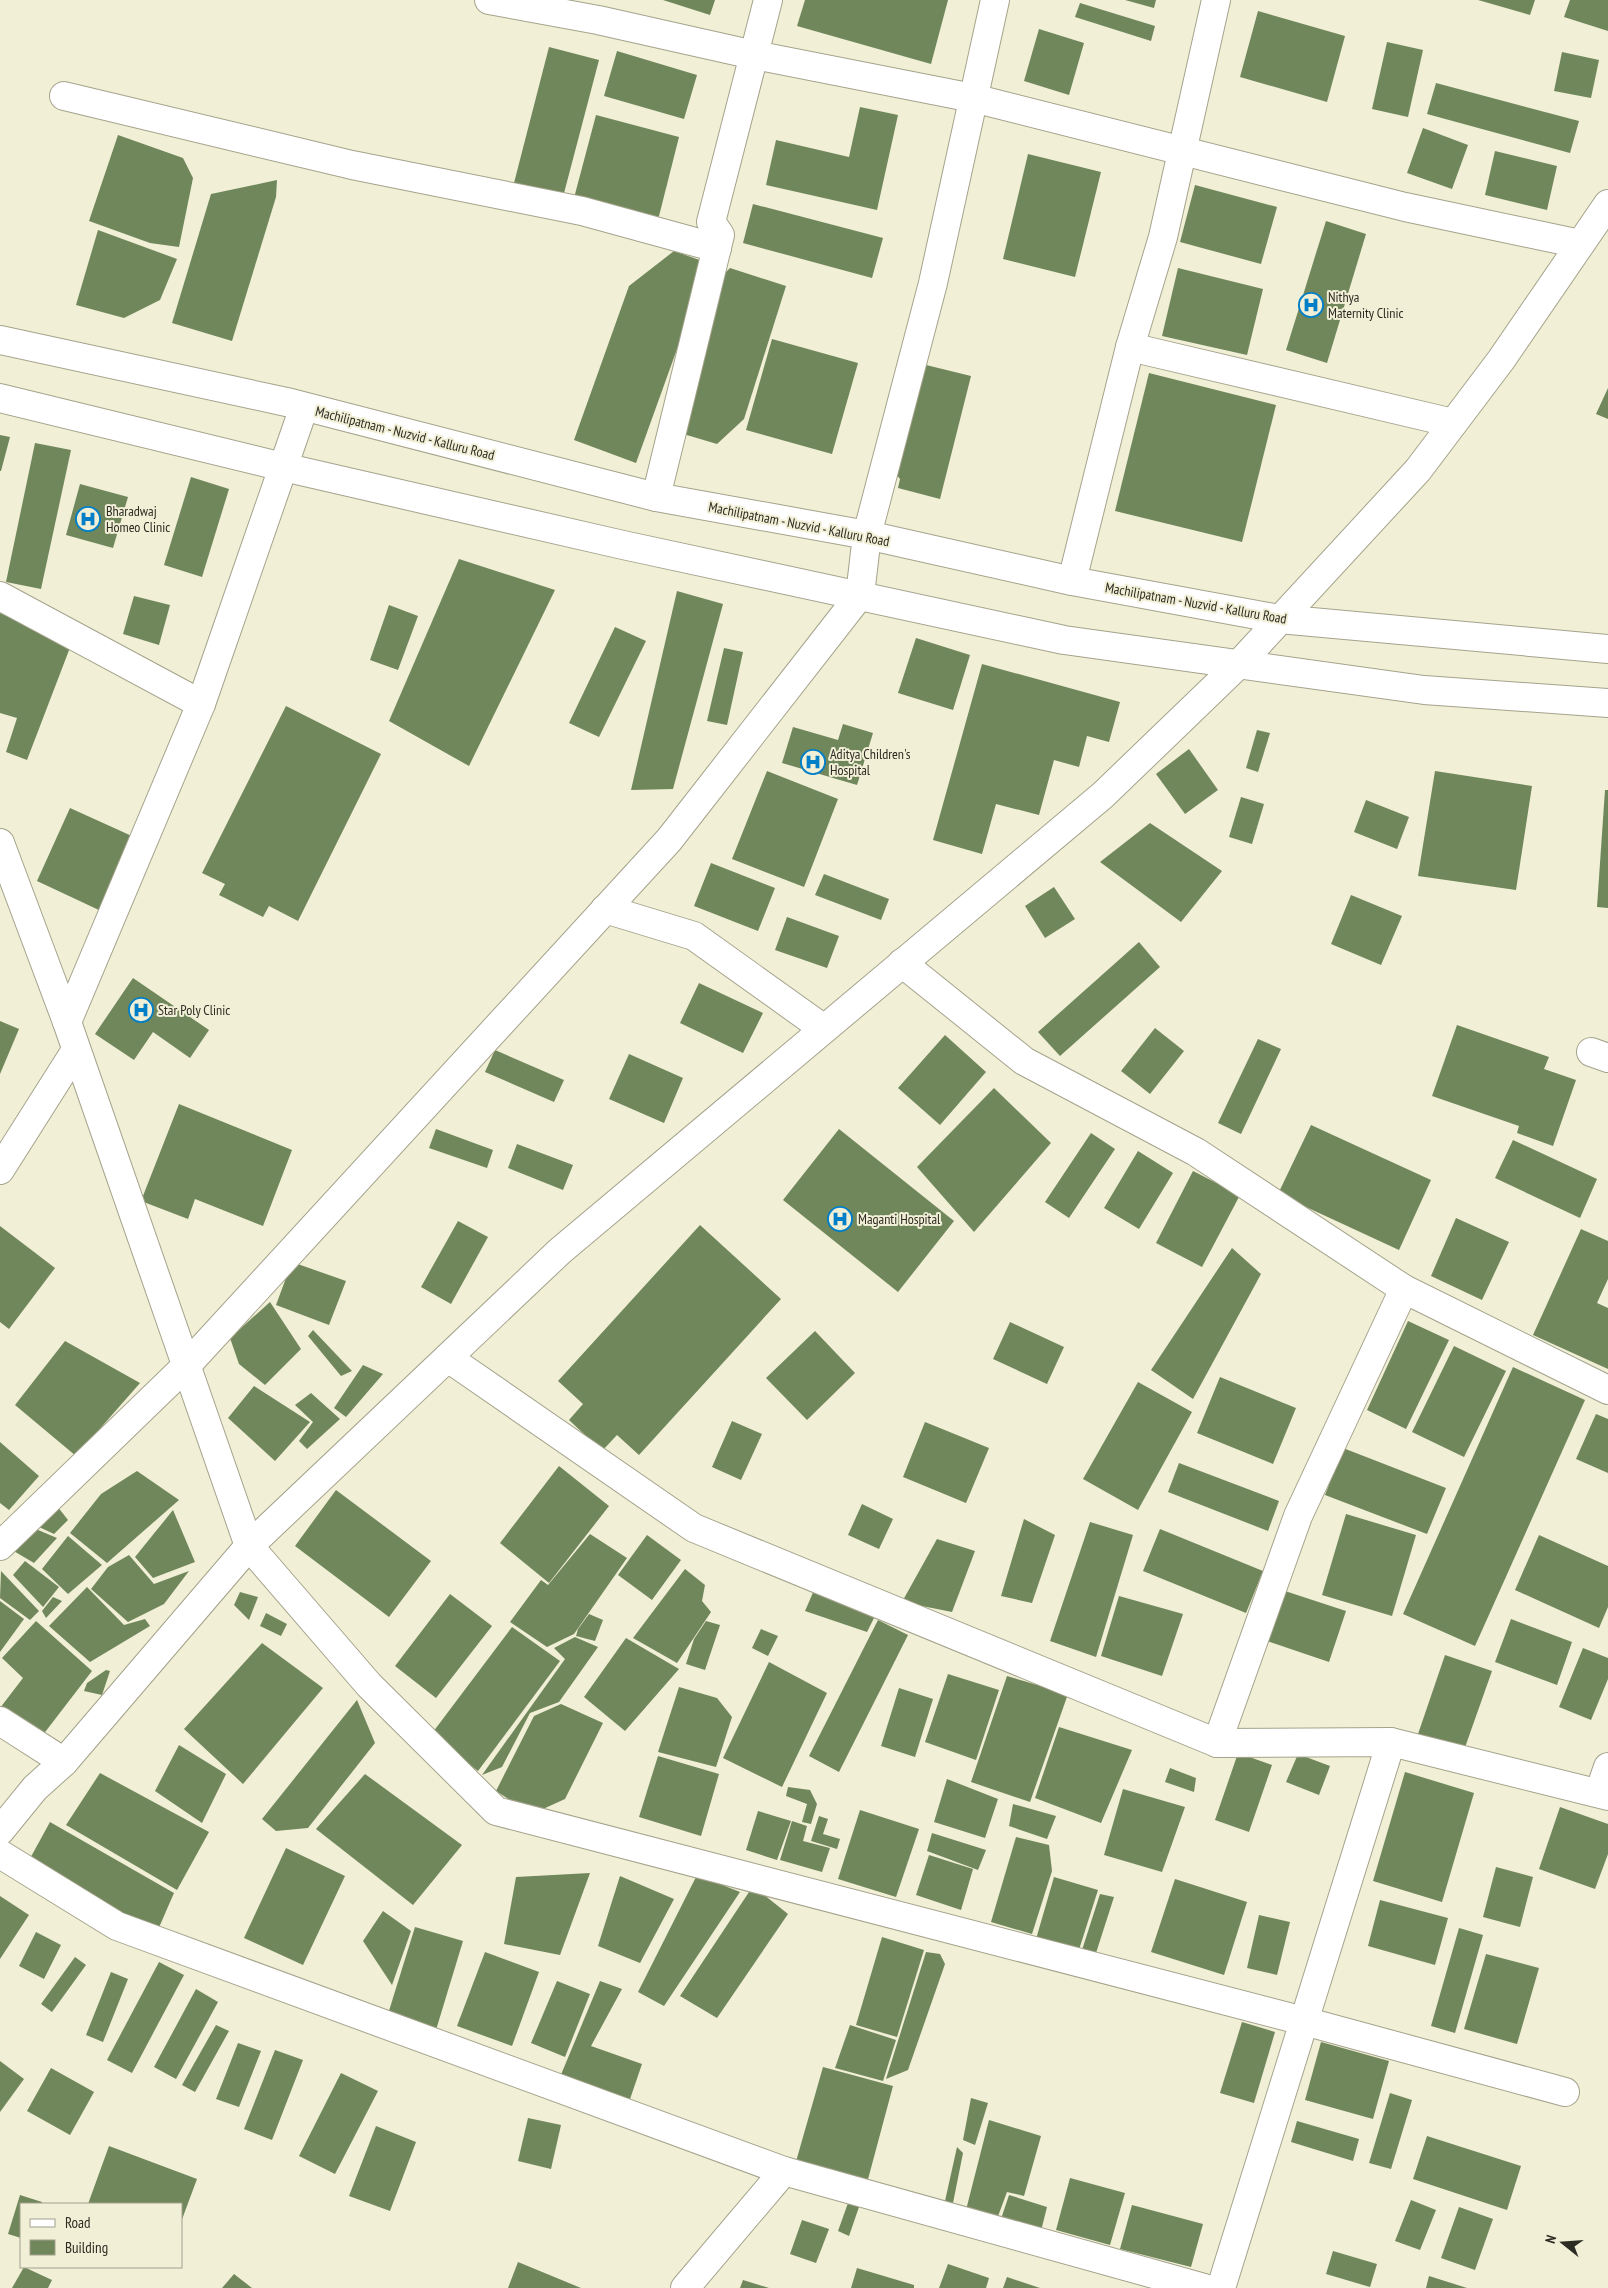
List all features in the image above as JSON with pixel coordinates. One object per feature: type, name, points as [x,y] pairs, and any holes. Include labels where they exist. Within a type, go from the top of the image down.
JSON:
[{"type":"main road","points":[[489,0],[598,20],[754,56],[973,98],[1405,207],[1580,244]]},
{"type":"main road","points":[[656,497],[720,235],[711,222],[768,0]]},
{"type":"main road","points":[[0,1546],[186,1366],[669,840],[860,595],[867,535],[933,283],[995,0]]},
{"type":"main road","points":[[1072,582],[1130,348],[1163,237],[1216,0]]},
{"type":"main road","points":[[64,96],[352,165],[582,211],[717,248]]},
{"type":"main road","points":[[0,1830],[35,1788],[64,1762],[249,1546],[560,1251],[1103,795],[1240,664],[1279,619],[1418,470],[1501,360],[1608,204]]},
{"type":"main road","name":"Machilipatnam - Nuzvid - Kalluru Road","points":[[0,340],[304,407],[656,497],[867,535],[1072,582],[1279,619],[1608,649]]},
{"type":"main road","points":[[1130,348],[1453,423]]},
{"type":"main road","points":[[0,398],[283,467],[623,545],[1064,640],[1424,690],[1608,703]]},
{"type":"main road","points":[[67,1022],[200,704],[304,407]]},
{"type":"main road","points":[[0,596],[200,704]]},
{"type":"main road","points":[[0,843],[67,1022],[249,1546],[368,1685],[496,1811],[1304,2021],[1565,2092]]},
{"type":"main road","points":[[605,909],[694,936],[824,1029]]},
{"type":"main road","points":[[902,964],[1024,1061],[1196,1152],[1404,1289],[1608,1390]]},
{"type":"main road","points":[[0,1170],[76,1050]]},
{"type":"main road","points":[[1217,1744],[1298,1516],[1404,1289]]},
{"type":"main road","points":[[448,1358],[694,1528],[1217,1744],[1391,1742],[1603,1795],[1608,1766]]},
{"type":"main road","points":[[0,1721],[64,1762]]},
{"type":"main road","points":[[1221,2288],[1391,1742]]},
{"type":"main road","points":[[0,1854],[117,1926],[784,2170],[1204,2288]]},
{"type":"main road","points":[[685,2288],[784,2170]]},
{"type":"building","points":[[663,0],[715,0],[710,15]]},
{"type":"building","points":[[805,0],[948,0],[931,64],[797,26]]},
{"type":"building","points":[[1125,0],[1156,0],[1154,8]]},
{"type":"building","points":[[1478,0],[1535,0],[1530,15]]},
{"type":"building","points":[[1570,0],[1608,0],[1608,31],[1564,17]]},
{"type":"building","points":[[1080,3],[1155,26],[1151,41],[1075,17]]},
{"type":"building","points":[[1258,11],[1345,36],[1327,102],[1240,77]]},
{"type":"building","points":[[1039,29],[1084,43],[1069,95],[1024,81]]},
{"type":"building","points":[[1387,42],[1423,50],[1408,117],[1372,109]]},
{"type":"building","points":[[549,47],[599,60],[563,197],[514,183]]},
{"type":"building","points":[[617,51],[697,75],[684,119],[604,96]]},
{"type":"building","points":[[1562,52],[1599,60],[1591,98],[1554,91]]},
{"type":"building","points":[[1436,83],[1579,121],[1570,153],[1427,114]]},
{"type":"building","points":[[860,107],[898,115],[877,210],[766,185],[776,140],[849,157]]},
{"type":"building","points":[[596,115],[679,137],[658,220],[574,198]]},
{"type":"building","points":[[1423,128],[1468,145],[1452,189],[1407,173]]},
{"type":"building","points":[[118,135],[183,158],[193,178],[179,247],[150,243],[89,221]]},
{"type":"building","points":[[1495,151],[1557,166],[1547,210],[1485,195]]},
{"type":"building","points":[[1028,154],[1101,172],[1075,277],[1003,259]]},
{"type":"building","points":[[277,180],[276,197],[232,341],[172,323],[211,194]]},
{"type":"building","points":[[1195,185],[1277,207],[1261,264],[1180,242]]},
{"type":"building","points":[[753,204],[883,238],[872,278],[743,243]]},
{"type":"building","points":[[1326,221],[1366,234],[1327,363],[1286,350]]},
{"type":"building","points":[[98,230],[177,259],[160,300],[124,318],[76,305]]},
{"type":"building","points":[[674,251],[708,263],[636,463],[574,440],[629,286]]},
{"type":"building","points":[[730,268],[786,286],[744,419],[717,444],[680,433],[716,282]]},
{"type":"building","points":[[1178,268],[1263,289],[1247,355],[1162,336]]},
{"type":"building","points":[[772,339],[858,363],[832,454],[746,430]]},
{"type":"building","points":[[922,364],[971,376],[940,499],[898,488],[900,479],[895,473]]},
{"type":"building","points":[[1149,373],[1276,405],[1242,542],[1115,511]]},
{"type":"building","points":[[1608,388],[1608,419],[1596,414]]},
{"type":"building","points":[[0,435],[10,437],[1,471],[0,471]]},
{"type":"building","points":[[35,443],[71,450],[41,589],[6,582]]},
{"type":"building","points":[[191,477],[229,489],[202,577],[164,565]]},
{"type":"building","points":[[80,484],[128,497],[113,548],[66,535]]},
{"type":"building","points":[[459,559],[555,590],[469,766],[389,721]]},
{"type":"building","points":[[677,591],[723,604],[673,789],[631,790]]},
{"type":"building","points":[[134,596],[170,605],[159,645],[123,634]]},
{"type":"building","points":[[389,605],[418,616],[398,670],[370,660]]},
{"type":"building","points":[[0,613],[71,645],[27,760],[6,752],[17,718],[0,713]]},
{"type":"building","points":[[615,627],[646,641],[599,737],[569,723]]},
{"type":"building","points":[[916,638],[970,655],[953,710],[898,693]]},
{"type":"building","points":[[724,648],[743,652],[727,725],[707,721]]},
{"type":"building","points":[[982,664],[1120,702],[1109,742],[1087,736],[1079,767],[1054,760],[1039,815],[996,804],[982,854],[933,840]]},
{"type":"building","points":[[286,706],[381,754],[298,921],[269,906],[263,917],[219,895],[225,884],[202,873]]},
{"type":"building","points":[[843,724],[873,733],[857,785],[782,763],[793,727],[838,740]]},
{"type":"building","points":[[1257,730],[1270,733],[1258,772],[1246,768]]},
{"type":"building","points":[[1189,749],[1218,790],[1185,814],[1156,774]]},
{"type":"building","points":[[767,771],[838,799],[804,887],[732,859]]},
{"type":"building","points":[[1435,771],[1532,786],[1516,890],[1418,876]]},
{"type":"building","points":[[1605,790],[1608,790],[1608,908],[1597,907]]},
{"type":"building","points":[[1241,797],[1264,804],[1252,844],[1229,837]]},
{"type":"building","points":[[1366,800],[1409,817],[1397,849],[1354,832]]},
{"type":"building","points":[[70,808],[134,837],[101,911],[37,881]]},
{"type":"building","points":[[1150,823],[1222,871],[1181,922],[1100,862]]},
{"type":"building","points":[[711,863],[775,888],[758,931],[694,906]]},
{"type":"building","points":[[824,874],[889,899],[881,920],[815,895]]},
{"type":"building","points":[[1054,887],[1075,919],[1045,938],[1025,906]]},
{"type":"building","points":[[1351,895],[1402,916],[1381,965],[1331,944]]},
{"type":"building","points":[[787,917],[839,936],[827,968],[775,950]]},
{"type":"building","points":[[1139,942],[1160,967],[1060,1056],[1038,1032]]},
{"type":"building","points":[[133,978],[209,1030],[190,1058],[153,1032],[134,1060],[95,1034]]},
{"type":"building","points":[[699,983],[763,1013],[743,1053],[680,1023]]},
{"type":"building","points":[[0,1021],[19,1029],[0,1074]]},
{"type":"building","points":[[1457,1025],[1549,1057],[1544,1069],[1576,1080],[1553,1146],[1517,1133],[1519,1126],[1432,1096]]},
{"type":"building","points":[[1155,1028],[1184,1051],[1150,1094],[1121,1071]]},
{"type":"building","points":[[945,1035],[986,1072],[940,1125],[898,1088]]},
{"type":"building","points":[[1258,1039],[1281,1049],[1241,1134],[1218,1123]]},
{"type":"building","points":[[495,1050],[564,1080],[554,1102],[485,1072]]},
{"type":"building","points":[[629,1054],[683,1078],[664,1123],[609,1099]]},
{"type":"building","points":[[994,1088],[1051,1143],[974,1232],[917,1167]]},
{"type":"building","points":[[179,1104],[292,1150],[263,1226],[195,1199],[188,1219],[141,1201]]},
{"type":"building","points":[[1311,1125],[1431,1180],[1399,1250],[1278,1194]]},
{"type":"building","points":[[436,1129],[493,1150],[487,1168],[429,1148]]},
{"type":"building","points":[[839,1129],[954,1221],[898,1292],[783,1200]]},
{"type":"building","points":[[1091,1133],[1115,1149],[1069,1218],[1045,1202]]},
{"type":"building","points":[[1513,1140],[1597,1179],[1580,1218],[1495,1178]]},
{"type":"building","points":[[517,1144],[573,1165],[563,1190],[508,1168]]},
{"type":"building","points":[[1138,1151],[1173,1173],[1139,1229],[1104,1208]]},
{"type":"building","points":[[1193,1171],[1240,1195],[1202,1267],[1156,1243]]},
{"type":"building","points":[[1456,1218],[1509,1242],[1482,1300],[1431,1276]]},
{"type":"building","points":[[458,1221],[488,1237],[451,1304],[421,1287]]},
{"type":"building","points":[[700,1225],[781,1299],[639,1455],[617,1435],[602,1451],[569,1420],[583,1404],[558,1381]]},
{"type":"building","points":[[0,1226],[55,1268],[9,1329],[0,1322]]},
{"type":"building","points":[[1581,1229],[1608,1241],[1608,1279],[1597,1303],[1608,1308],[1608,1369],[1533,1335]]},
{"type":"building","points":[[1232,1248],[1261,1274],[1193,1399],[1151,1370]]},
{"type":"building","points":[[292,1262],[346,1281],[329,1325],[276,1305]]},
{"type":"building","points":[[270,1302],[301,1349],[265,1385],[239,1364],[230,1338]]},
{"type":"building","points":[[1408,1321],[1449,1340],[1406,1429],[1367,1410]]},
{"type":"building","points":[[1010,1322],[1064,1347],[1047,1384],[993,1359]]},
{"type":"building","points":[[313,1330],[352,1371],[341,1376],[308,1336]]},
{"type":"building","points":[[815,1331],[855,1373],[807,1420],[766,1378]]},
{"type":"building","points":[[65,1341],[140,1383],[76,1456],[15,1405]]},
{"type":"building","points":[[1454,1346],[1506,1371],[1464,1457],[1412,1432]]},
{"type":"building","points":[[363,1365],[383,1374],[346,1417],[334,1408]]},
{"type":"building","points":[[1513,1367],[1585,1400],[1475,1646],[1403,1614]]},
{"type":"building","points":[[1220,1377],[1296,1408],[1273,1464],[1197,1433]]},
{"type":"building","points":[[1138,1382],[1192,1412],[1138,1510],[1083,1479]]},
{"type":"building","points":[[254,1386],[310,1422],[275,1461],[228,1418]]},
{"type":"building","points":[[311,1393],[340,1419],[307,1449],[299,1441],[313,1422],[295,1405]]},
{"type":"building","points":[[1596,1414],[1608,1419],[1608,1473],[1576,1459]]},
{"type":"building","points":[[732,1421],[762,1434],[741,1480],[712,1467]]},
{"type":"building","points":[[925,1422],[989,1448],[966,1503],[903,1477]]},
{"type":"building","points":[[0,1442],[39,1476],[9,1510],[0,1503]]},
{"type":"building","points":[[1343,1448],[1446,1488],[1427,1534],[1325,1495]]},
{"type":"building","points":[[1179,1463],[1279,1501],[1268,1531],[1168,1492]]},
{"type":"building","points":[[559,1466],[609,1506],[549,1583],[500,1543]]},
{"type":"building","points":[[137,1471],[179,1500],[107,1563],[70,1533],[101,1494]]},
{"type":"building","points":[[336,1490],[431,1561],[389,1617],[295,1546]]},
{"type":"building","points":[[862,1504],[893,1519],[879,1549],[848,1535]]},
{"type":"building","points":[[57,1506],[68,1520],[54,1534],[39,1527]]},
{"type":"building","points":[[173,1510],[195,1562],[153,1578],[135,1557]]},
{"type":"building","points":[[1346,1514],[1416,1535],[1392,1616],[1322,1595]]},
{"type":"building","points":[[1024,1519],[1055,1535],[1032,1603],[1001,1596]]},
{"type":"building","points":[[1090,1522],[1133,1535],[1096,1657],[1050,1641]]},
{"type":"building","points":[[31,1527],[57,1538],[34,1563],[12,1550]]},
{"type":"building","points":[[1160,1529],[1263,1571],[1246,1613],[1143,1571]]},
{"type":"building","points":[[590,1534],[627,1558],[574,1634],[547,1647],[510,1622],[541,1580],[548,1585]]},
{"type":"building","points":[[647,1535],[681,1560],[652,1600],[618,1575]]},
{"type":"building","points":[[1539,1535],[1608,1566],[1608,1607],[1599,1628],[1515,1590]]},
{"type":"building","points":[[68,1536],[102,1565],[68,1594],[42,1569]]},
{"type":"building","points":[[937,1539],[975,1551],[952,1612],[902,1602]]},
{"type":"building","points":[[129,1555],[154,1584],[189,1571],[164,1604],[128,1622],[91,1589],[108,1567]]},
{"type":"building","points":[[25,1561],[59,1587],[43,1607],[13,1575]]},
{"type":"building","points":[[685,1569],[705,1585],[702,1601],[711,1612],[677,1663],[633,1638]]},
{"type":"building","points":[[1,1571],[39,1611],[30,1620],[0,1598]]},
{"type":"building","points":[[87,1587],[124,1625],[145,1619],[150,1626],[90,1662],[49,1626]]},
{"type":"building","points":[[815,1588],[876,1614],[867,1632],[805,1611]]},
{"type":"building","points":[[1285,1591],[1346,1611],[1329,1662],[1267,1641]]},
{"type":"building","points":[[240,1592],[258,1597],[249,1620],[234,1605]]},
{"type":"building","points":[[450,1594],[492,1626],[436,1698],[395,1666]]},
{"type":"building","points":[[1119,1596],[1183,1614],[1162,1676],[1101,1656]]},
{"type":"building","points":[[53,1597],[62,1601],[46,1618],[42,1611]]},
{"type":"building","points":[[0,1601],[24,1619],[0,1652]]},
{"type":"building","points":[[266,1613],[287,1624],[281,1636],[260,1626]]},
{"type":"building","points":[[589,1614],[603,1620],[595,1641],[576,1636],[578,1629]]},
{"type":"building","points":[[1511,1619],[1572,1642],[1557,1685],[1495,1662]]},
{"type":"building","points":[[878,1620],[908,1635],[839,1772],[809,1756]]},
{"type":"building","points":[[36,1621],[92,1671],[39,1740],[0,1708],[23,1678],[2,1658]]},
{"type":"building","points":[[706,1621],[720,1625],[705,1670],[686,1664],[694,1639]]},
{"type":"building","points":[[512,1627],[560,1661],[478,1771],[430,1736]]},
{"type":"building","points":[[761,1629],[778,1636],[768,1656],[752,1648]]},
{"type":"building","points":[[575,1637],[598,1647],[559,1702],[530,1713],[502,1767],[482,1775],[565,1659],[554,1648]]},
{"type":"building","points":[[626,1638],[679,1669],[625,1731],[584,1697]]},
{"type":"building","points":[[262,1643],[323,1688],[243,1784],[184,1729]]},
{"type":"building","points":[[1583,1648],[1608,1658],[1608,1679],[1591,1720],[1559,1707]]},
{"type":"building","points":[[1445,1655],[1492,1671],[1463,1753],[1417,1737]]},
{"type":"building","points":[[769,1662],[827,1693],[782,1787],[723,1758]]},
{"type":"building","points":[[106,1670],[110,1671],[102,1695],[84,1691],[87,1683]]},
{"type":"building","points":[[948,1674],[999,1690],[976,1760],[925,1742]]},
{"type":"building","points":[[1007,1676],[1068,1694],[1030,1802],[971,1782]]},
{"type":"building","points":[[679,1687],[717,1698],[732,1717],[716,1767],[658,1752]]},
{"type":"building","points":[[899,1688],[933,1699],[915,1757],[881,1746]]},
{"type":"building","points":[[357,1700],[375,1743],[308,1828],[276,1831],[262,1819]]},
{"type":"building","points":[[561,1704],[603,1723],[565,1799],[532,1814],[496,1791],[534,1716]]},
{"type":"building","points":[[1059,1727],[1132,1750],[1101,1823],[1035,1798]]},
{"type":"building","points":[[179,1745],[226,1774],[202,1823],[155,1791]]},
{"type":"building","points":[[1238,1753],[1272,1765],[1249,1832],[1215,1820]]},
{"type":"building","points":[[1298,1754],[1330,1766],[1319,1795],[1286,1782]]},
{"type":"building","points":[[658,1756],[719,1774],[701,1836],[639,1817]]},
{"type":"building","points":[[1170,1768],[1196,1778],[1194,1792],[1165,1782]]},
{"type":"building","points":[[1405,1772],[1474,1793],[1442,1902],[1373,1881]]},
{"type":"building","points":[[100,1773],[209,1832],[177,1890],[66,1825]]},
{"type":"building","points":[[365,1774],[462,1845],[413,1905],[316,1829]]},
{"type":"building","points":[[947,1779],[998,1799],[985,1838],[934,1822]]},
{"type":"building","points":[[788,1787],[810,1790],[817,1804],[811,1824],[802,1822],[807,1804],[786,1796]]},
{"type":"building","points":[[1123,1789],[1185,1807],[1162,1872],[1104,1855]]},
{"type":"building","points":[[1013,1804],[1056,1816],[1047,1839],[1009,1826]]},
{"type":"building","points":[[1560,1807],[1608,1824],[1608,1854],[1595,1889],[1539,1869]]},
{"type":"building","points":[[860,1810],[919,1829],[896,1897],[838,1879]]},
{"type":"building","points":[[758,1811],[791,1821],[777,1860],[746,1850]]},
{"type":"building","points":[[819,1816],[828,1819],[823,1834],[840,1839],[837,1849],[811,1841]]},
{"type":"building","points":[[792,1821],[807,1826],[803,1841],[830,1848],[822,1872],[780,1860]]},
{"type":"building","points":[[50,1822],[174,1893],[157,1932],[27,1864]]},
{"type":"building","points":[[932,1833],[986,1850],[978,1870],[927,1851]]},
{"type":"building","points":[[1016,1837],[1049,1845],[1052,1871],[1032,1934],[991,1922]]},
{"type":"building","points":[[286,1848],[345,1876],[303,1965],[244,1938]]},
{"type":"building","points":[[929,1855],[973,1869],[961,1910],[916,1895]]},
{"type":"building","points":[[1496,1867],[1533,1877],[1520,1927],[1483,1917]]},
{"type":"building","points":[[590,1873],[560,1955],[504,1944],[516,1877]]},
{"type":"building","points":[[697,1875],[740,1892],[664,2006],[638,1992]]},
{"type":"building","points":[[620,1876],[674,1899],[640,1963],[598,1946]]},
{"type":"building","points":[[1054,1877],[1098,1890],[1077,1956],[1034,1946]]},
{"type":"building","points":[[1175,1879],[1247,1902],[1224,1975],[1151,1952]]},
{"type":"building","points":[[753,1886],[788,1914],[717,2018],[680,1996]]},
{"type":"building","points":[[1100,1894],[1114,1897],[1096,1953],[1082,1950]]},
{"type":"building","points":[[0,1896],[29,1915],[0,1959]]},
{"type":"building","points":[[1380,1900],[1448,1918],[1435,1965],[1368,1946]]},
{"type":"building","points":[[383,1911],[411,1931],[392,1985],[363,1941]]},
{"type":"building","points":[[1259,1915],[1290,1922],[1277,1975],[1247,1968]]},
{"type":"building","points":[[415,1927],[463,1941],[436,2030],[388,2014]]},
{"type":"building","points":[[1459,1928],[1483,1935],[1455,2033],[1431,2026]]},
{"type":"building","points":[[36,1932],[61,1945],[44,1979],[19,1966]]},
{"type":"building","points":[[882,1937],[924,1950],[897,2037],[856,2025]]},
{"type":"building","points":[[485,1952],[539,1972],[512,2046],[457,2026]]},
{"type":"building","points":[[926,1952],[940,1954],[945,1964],[908,2070],[886,2079]]},
{"type":"building","points":[[1486,1954],[1539,1968],[1517,2044],[1464,2029]]},
{"type":"building","points":[[75,1957],[86,1965],[52,2012],[41,2004]]},
{"type":"building","points":[[159,1962],[184,1975],[132,2073],[107,2060]]},
{"type":"building","points":[[111,1972],[128,1979],[103,2042],[86,2035]]},
{"type":"building","points":[[557,1981],[590,1994],[565,2057],[531,2043]]},
{"type":"building","points":[[600,1981],[622,1989],[591,2046],[642,2064],[628,2105],[560,2077]]},
{"type":"building","points":[[196,1989],[218,2002],[176,2079],[154,2067]]},
{"type":"building","points":[[1242,2022],[1275,2032],[1254,2103],[1220,2093]]},
{"type":"building","points":[[216,2025],[229,2031],[195,2092],[182,2085]]},
{"type":"building","points":[[850,2025],[896,2040],[883,2081],[835,2068]]},
{"type":"building","points":[[1321,2042],[1389,2061],[1373,2119],[1305,2100]]},
{"type":"building","points":[[238,2043],[261,2051],[239,2107],[216,2099]]},
{"type":"building","points":[[275,2050],[303,2060],[272,2140],[244,2129]]},
{"type":"building","points":[[0,2061],[24,2079],[0,2112]]},
{"type":"building","points":[[823,2067],[893,2086],[867,2183],[795,2165]]},
{"type":"building","points":[[51,2068],[94,2092],[70,2135],[27,2111]]},
{"type":"building","points":[[341,2073],[378,2091],[335,2174],[299,2156]]},
{"type":"building","points":[[1390,2093],[1412,2100],[1391,2169],[1369,2163]]},
{"type":"building","points":[[971,2098],[988,2103],[975,2145],[963,2140]]},
{"type":"building","points":[[528,2118],[561,2125],[551,2169],[518,2161]]},
{"type":"building","points":[[989,2120],[1041,2136],[1024,2196],[1007,2192],[997,2219],[966,2210]]},
{"type":"building","points":[[1297,2121],[1359,2139],[1353,2161],[1291,2142]]},
{"type":"building","points":[[376,2126],[416,2142],[390,2211],[349,2196]]},
{"type":"building","points":[[1427,2136],[1521,2166],[1507,2210],[1413,2179]]},
{"type":"building","points":[[109,2146],[197,2179],[182,2219],[182,2203],[88,2203]]},
{"type":"building","points":[[957,2147],[963,2153],[953,2203],[945,2201]]},
{"type":"building","points":[[1070,2178],[1125,2193],[1110,2245],[1056,2230]]},
{"type":"building","points":[[20,2195],[42,2202],[20,2203],[20,2238],[8,2234]]},
{"type":"building","points":[[1009,2195],[1047,2207],[1040,2235],[999,2225]]},
{"type":"building","points":[[1411,2200],[1436,2210],[1420,2250],[1395,2241]]},
{"type":"building","points":[[848,2203],[859,2207],[849,2236],[838,2231]]},
{"type":"building","points":[[1132,2205],[1203,2224],[1191,2267],[1120,2249]]},
{"type":"building","points":[[1459,2207],[1493,2219],[1475,2270],[1441,2258]]},
{"type":"building","points":[[802,2220],[829,2229],[816,2263],[790,2254]]},
{"type":"building","points":[[1333,2251],[1377,2264],[1370,2287],[1326,2274]]},
{"type":"building","points":[[518,2262],[581,2288],[508,2288]]},
{"type":"building","points":[[948,2264],[989,2278],[986,2288],[939,2288]]},
{"type":"building","points":[[23,2268],[52,2280],[48,2288],[12,2288]]},
{"type":"building","points":[[857,2268],[914,2285],[914,2288],[851,2288]]},
{"type":"building","points":[[234,2274],[252,2288],[222,2288]]},
{"type":"building","points":[[1429,2276],[1467,2288],[1426,2288]]},
{"type":"building","points":[[1007,2277],[1040,2288],[1003,2288]]},
{"type":"building","points":[[743,2280],[769,2288],[740,2288]]},
{"type":"place","name":"Nithya Maternity Clinic","points":[[1311,305]]},
{"type":"place","name":"Bharadwaj Homeo Clinic","points":[[88,519]]},
{"type":"place","name":"Aditya Children's Hospital","points":[[813,762]]},
{"type":"place","name":"Star Poly Clinic","points":[[141,1010]]},
{"type":"place","name":"Maganti Hospital","points":[[840,1219]]}]
